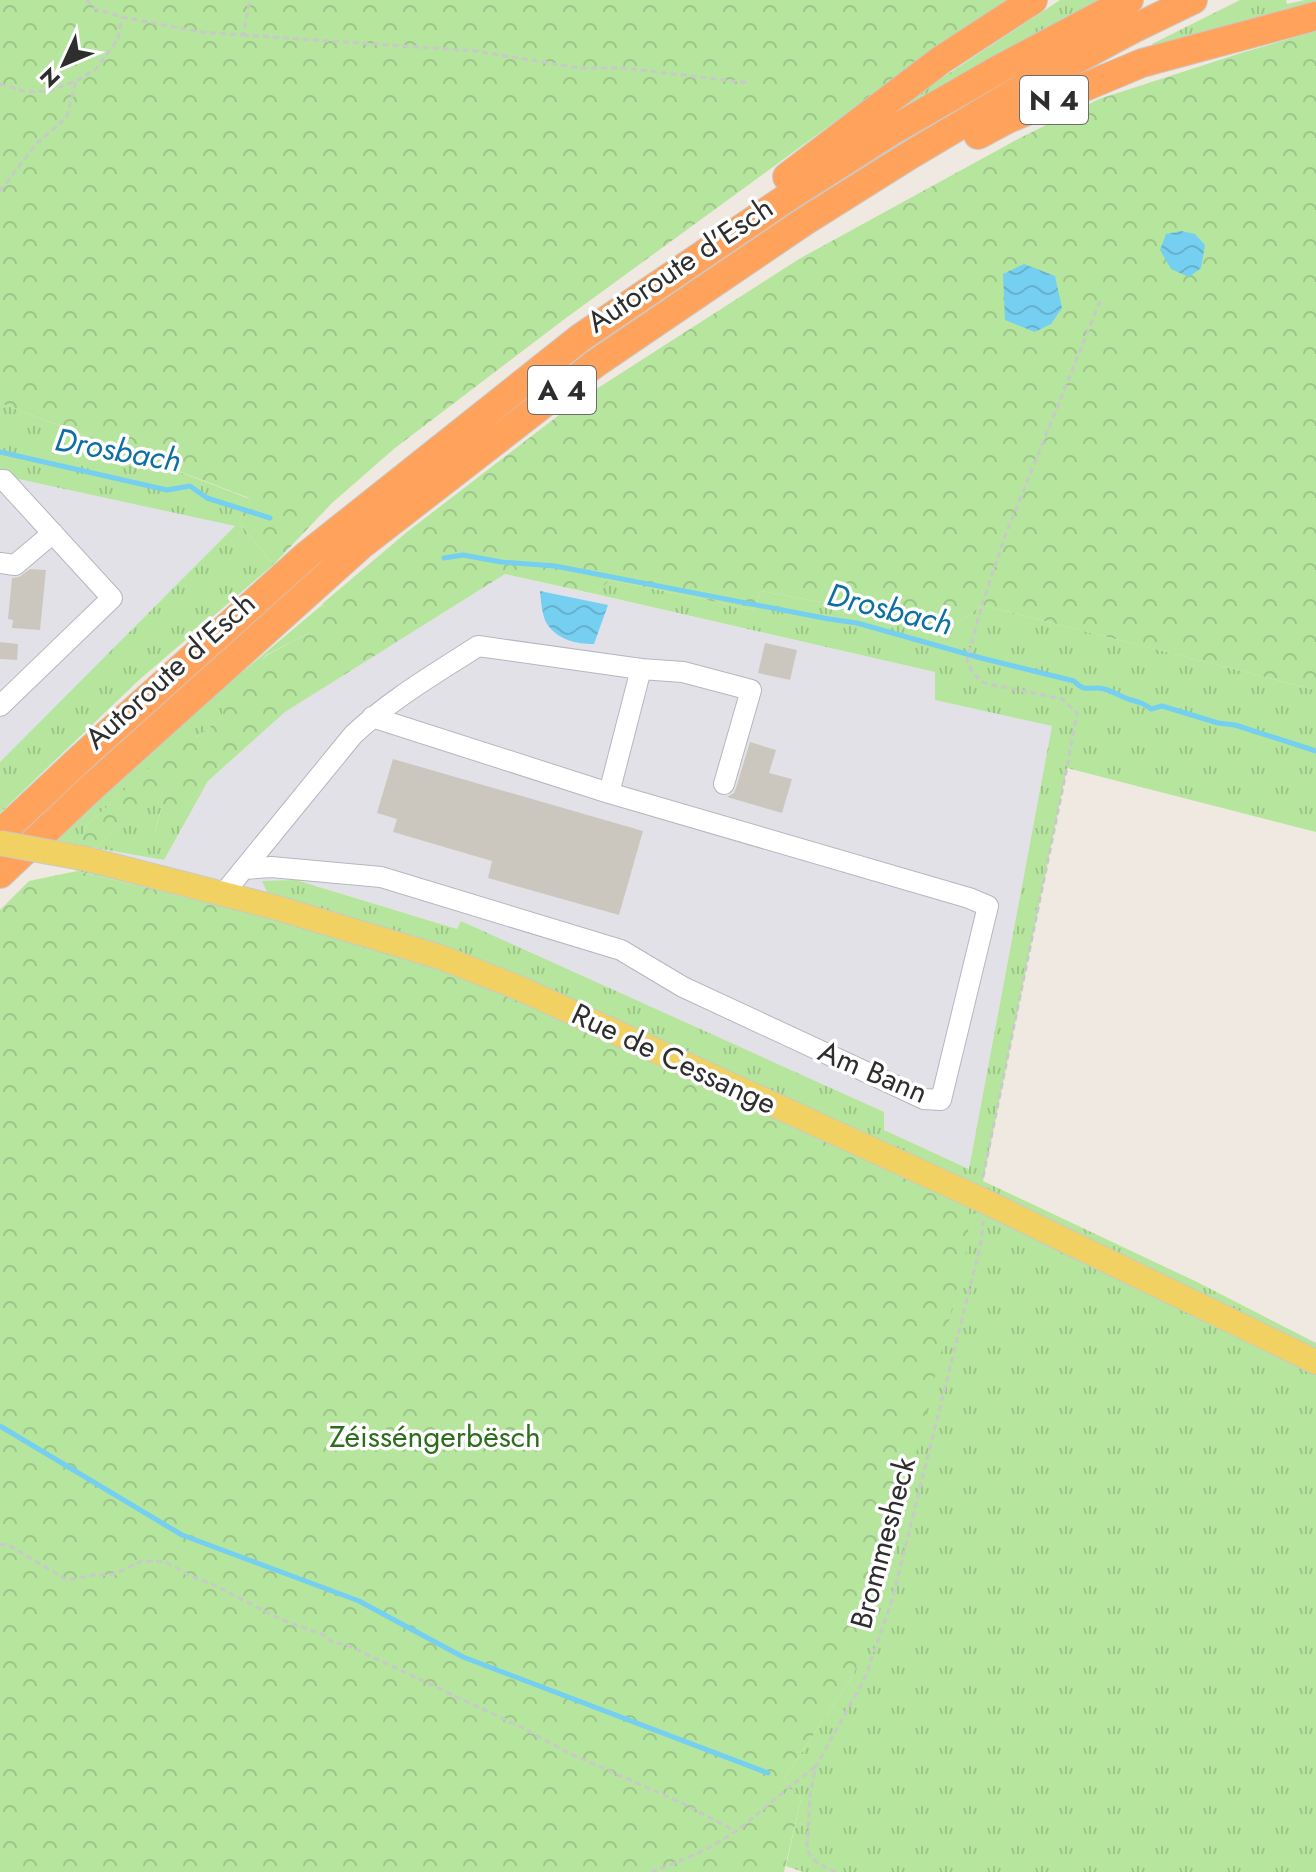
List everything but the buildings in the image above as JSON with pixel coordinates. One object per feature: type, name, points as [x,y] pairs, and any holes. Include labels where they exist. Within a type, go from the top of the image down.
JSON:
[{"type":"highway","name":"A 4","points":[[341,527],[405,456],[576,327],[810,161],[941,60],[1033,0]]},
{"type":"highway","name":"Autoroute d'Esch","points":[[0,834],[307,555],[580,338],[893,130],[1129,0]]},
{"type":"highway","name":"Autoroute d'Esch","points":[[0,874],[360,546],[596,363],[805,221],[910,155],[1016,92],[1193,0]]},
{"type":"highway","name":"N 4","points":[[805,221],[890,181],[1008,119],[1142,63],[1316,16]]},
{"type":"main road","name":"Rue de Cessange","points":[[0,843],[87,859],[224,893],[440,957],[519,988],[982,1191],[1316,1362]]},
{"type":"lane","points":[[0,480],[4,480],[112,598],[0,706]]},
{"type":"lane","points":[[0,563],[15,565],[53,533]]},
{"type":"lane","points":[[224,893],[353,735],[395,700],[478,646],[683,672],[751,690],[724,784]]},
{"type":"lane","points":[[609,793],[641,669]]},
{"type":"lane","name":"Am Bann","points":[[244,869],[271,867],[381,877],[621,950],[683,987],[924,1099],[941,1100],[988,906],[609,793],[372,717]]},
{"type":"path","points":[[87,0],[93,8],[122,17],[200,32],[477,51],[579,68],[623,68],[750,83]]},
{"type":"path","points":[[243,35],[250,0]]},
{"type":"path","points":[[0,84],[27,92],[50,91],[76,81],[96,69],[118,39],[122,17]]},
{"type":"path","points":[[0,191],[37,143],[67,117],[76,81]]},
{"type":"path","name":"Brommesheck","points":[[836,1872],[818,1864],[807,1849],[810,1794],[816,1766],[865,1678],[892,1600],[981,1243],[982,1191],[1077,713],[1062,699],[984,683],[972,672],[967,661],[1005,536],[1101,299]]},
{"type":"path","points":[[0,1545],[7,1544],[67,1580],[115,1574],[141,1561],[166,1562],[280,1619],[324,1635],[333,1643],[345,1644],[735,1831]]},
{"type":"path","points":[[651,1872],[686,1860],[735,1831],[816,1766]]},
{"type":"shaded area","points":[[0,475],[235,526],[0,762]]},
{"type":"shaded area","points":[[505,574],[936,672],[935,700],[1053,726],[970,1169],[884,1130],[461,921],[458,929],[296,880],[274,907],[87,859],[96,848],[164,860],[208,781],[285,712]]},
{"type":"green space","points":[[0,0],[1006,0],[566,318],[395,448],[332,503],[273,565],[239,522],[249,498],[0,403]]},
{"type":"green space","points":[[1060,0],[1103,0],[874,123]]},
{"type":"green space","points":[[1240,0],[1286,0],[1287,4],[1316,0],[1316,6],[1156,51],[1152,44]]},
{"type":"green space","points":[[1316,31],[1316,690],[982,605],[954,626],[760,591],[755,610],[610,580],[595,594],[505,574],[285,712],[208,781],[165,835],[155,832],[169,779],[96,848],[79,845],[86,826],[191,729],[197,737],[222,717],[222,700],[267,655],[307,634],[329,614],[322,604],[407,532],[576,402],[799,259],[1018,139],[1099,99]]},
{"type":"green space","points":[[0,403],[250,499],[239,522],[273,565],[139,680],[0,813],[0,762],[235,526],[0,475]]},
{"type":"green space","points":[[610,580],[755,610],[760,591],[954,626],[982,605],[1316,690],[1316,832],[1067,768],[983,1181],[1197,1282],[1316,1343],[1316,1872],[803,1872],[786,1866],[801,1799],[784,1779],[854,1674],[275,919],[77,871],[87,859],[273,905],[262,881],[296,880],[457,929],[461,921],[884,1112],[884,1130],[969,1169],[1052,726],[935,700],[935,672],[595,594]]},
{"type":"green space","points":[[322,605],[330,614],[307,634],[266,655],[222,717],[197,737],[191,730],[86,826],[79,845],[55,840],[196,711]]},
{"type":"green space","points":[[170,777],[155,831],[165,834],[208,781],[164,860],[96,848]]},
{"type":"green space","name":"Zéisséngerbësch","points":[[77,871],[275,919],[436,965],[516,996],[966,1203],[969,1240],[881,1594],[854,1674],[784,1779],[801,1799],[784,1872],[0,1872],[0,910],[29,881]]},
{"type":"water","points":[[1181,231],[1195,234],[1205,245],[1201,268],[1189,277],[1171,269],[1160,250],[1166,234]]},
{"type":"water","points":[[1024,264],[1055,276],[1062,308],[1051,324],[1035,332],[1005,320],[1003,274]]},
{"type":"water","points":[[540,591],[608,605],[594,644],[568,640],[556,634],[544,617]]},
{"type":"waterway","name":"Drosbach","points":[[0,452],[167,490],[190,486],[207,498],[270,518]]},
{"type":"waterway","name":"Drosbach","points":[[444,558],[463,555],[501,562],[555,566],[857,623],[1074,681],[1085,688],[1104,689],[1151,709],[1162,706],[1316,751]]},
{"type":"waterway","points":[[0,1426],[182,1535],[359,1601],[463,1657],[768,1773]]}]
